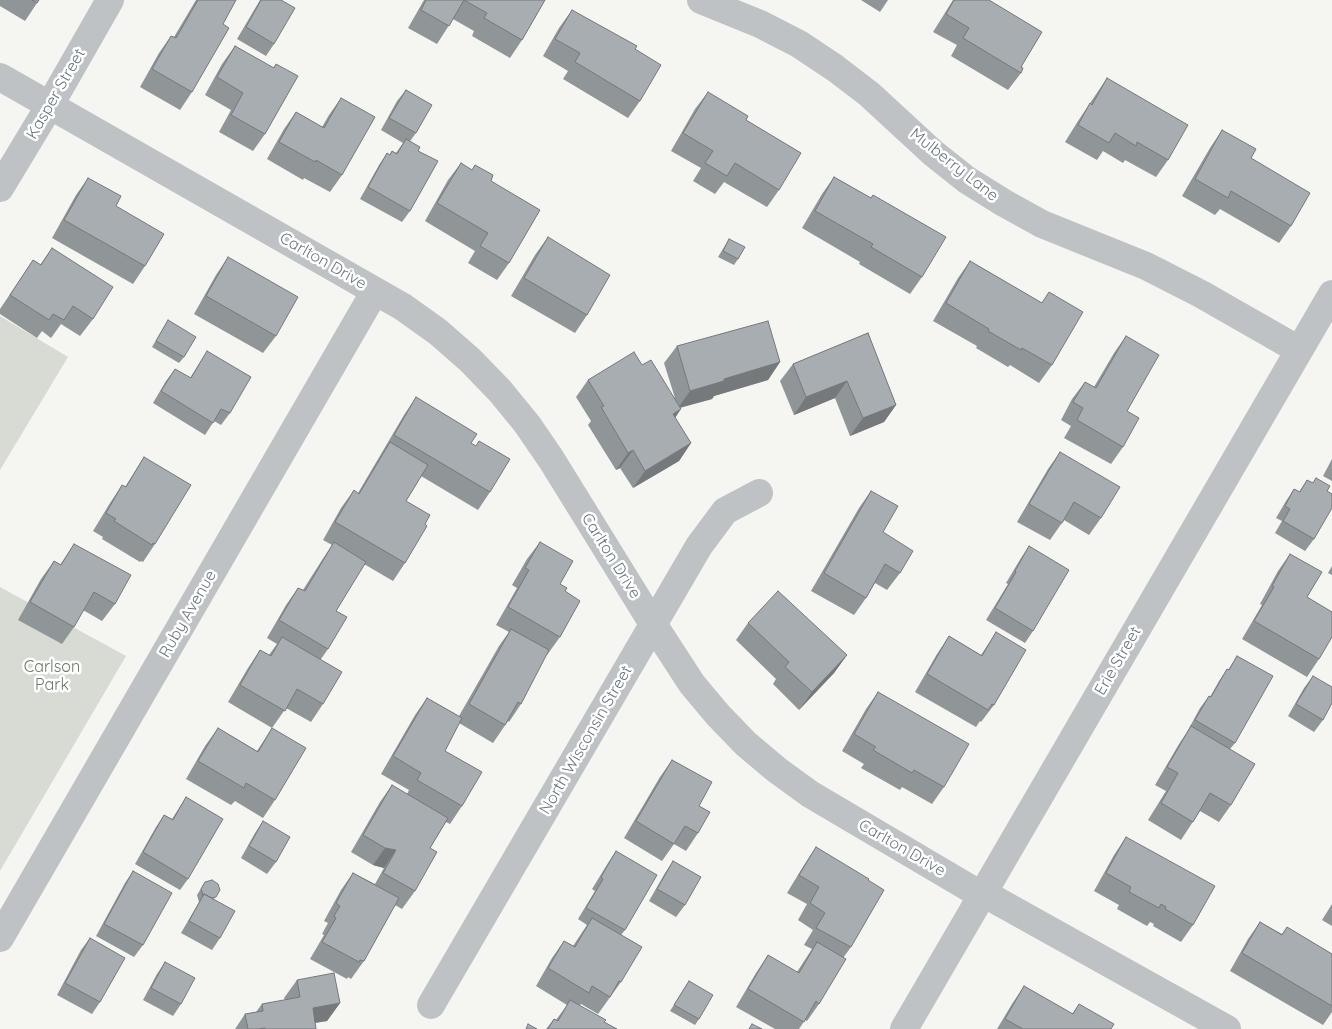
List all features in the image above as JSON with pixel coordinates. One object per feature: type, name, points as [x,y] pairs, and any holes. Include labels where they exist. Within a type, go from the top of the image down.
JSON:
[{"type":"street","name":"Kasper Street","points":[[0,188],[50,106],[110,0]]},
{"type":"street","name":"Mulberry Lane","points":[[702,0],[760,24],[799,44],[835,68],[869,94],[933,153],[967,180],[1004,203],[1042,224],[1146,266],[1201,294],[1299,350]]},
{"type":"street","name":"Carlton Drive","points":[[0,77],[375,291],[438,332],[470,360],[500,391],[527,424],[551,459],[692,684],[746,744],[777,770],[818,799],[976,892],[983,893],[1227,1029]]},
{"type":"street","name":"Ruby Avenue","points":[[0,938],[375,291]]},
{"type":"street","name":"Erie Street","points":[[904,1029],[1332,294]]},
{"type":"street","name":"North Wisconsin Street","points":[[431,1006],[699,546],[725,511],[759,493]]},
{"type":"green space","points":[[0,316],[68,357],[0,470]]},
{"type":"green space","name":"Carlson Park","points":[[0,587],[126,656],[0,871]]},
{"type":"building","points":[[198,0],[236,0],[223,24],[229,28],[192,92],[152,69],[171,36],[176,38]]},
{"type":"building","points":[[261,0],[281,0],[295,8],[274,44],[246,27]]},
{"type":"building","points":[[426,0],[464,0],[449,26],[421,10]]},
{"type":"building","points":[[464,0],[545,0],[522,40],[484,18],[487,13]]},
{"type":"building","points":[[954,0],[989,0],[1042,32],[1021,67],[1023,68],[1021,73],[963,38],[969,28],[946,14]]},
{"type":"building","points":[[572,10],[637,46],[635,49],[661,65],[640,101],[575,62],[580,53],[555,39]]},
{"type":"building","points":[[235,46],[274,68],[276,64],[298,76],[265,134],[231,115],[243,93],[217,77]]},
{"type":"building","points":[[1107,78],[1188,125],[1168,160],[1137,142],[1136,146],[1115,133],[1109,143],[1078,125]]},
{"type":"building","points":[[406,90],[432,105],[416,133],[389,118]]},
{"type":"building","points":[[708,92],[748,116],[746,120],[801,153],[779,190],[735,163],[727,176],[705,163],[713,151],[683,133]]},
{"type":"building","points":[[341,98],[375,117],[342,175],[279,142],[296,112],[324,128]]},
{"type":"building","points":[[1222,130],[1256,149],[1251,158],[1310,193],[1291,226],[1231,191],[1228,198],[1195,179]]},
{"type":"building","points":[[406,139],[420,147],[418,151],[438,161],[410,211],[368,187],[387,153],[390,155],[392,151],[397,154]]},
{"type":"building","points":[[461,163],[472,170],[475,165],[493,175],[491,181],[540,210],[509,263],[480,246],[488,233],[437,203]]},
{"type":"building","points":[[834,177],[871,198],[873,195],[946,237],[922,277],[871,247],[873,244],[815,211]]},
{"type":"building","points":[[88,178],[121,196],[116,206],[164,234],[145,266],[64,220]]},
{"type":"building","points":[[548,237],[610,275],[587,315],[524,278]]},
{"type":"building","points":[[729,239],[745,247],[738,259],[723,251]]},
{"type":"building","points":[[52,248],[113,287],[93,319],[73,306],[64,320],[53,314],[49,320],[10,295],[33,260],[41,265]]},
{"type":"building","points":[[228,257],[298,297],[276,336],[206,296]]},
{"type":"building","points":[[970,261],[1042,303],[1049,292],[1083,312],[1052,365],[988,331],[989,329],[946,303]]},
{"type":"building","points":[[168,320],[196,337],[184,357],[156,341]]},
{"type":"building","points":[[768,321],[780,362],[690,391],[677,346]]},
{"type":"building","points":[[868,333],[896,405],[863,418],[847,381],[806,397],[793,364]]},
{"type":"building","points":[[1126,336],[1159,355],[1127,411],[1139,418],[1123,447],[1077,420],[1083,408],[1073,402],[1085,382],[1096,388]]},
{"type":"building","points":[[207,351],[251,377],[230,413],[221,409],[213,423],[161,391],[175,369],[191,378]]},
{"type":"building","points":[[634,352],[642,365],[651,360],[681,409],[673,414],[691,443],[645,471],[633,450],[628,453],[601,407],[604,406],[588,380]]},
{"type":"building","points":[[416,397],[477,434],[471,443],[476,446],[479,441],[510,459],[490,492],[394,435]]},
{"type":"building","points":[[390,442],[428,465],[406,501],[430,515],[425,524],[427,526],[405,563],[335,522],[354,490],[359,494]]},
{"type":"building","points":[[1060,452],[1120,487],[1101,518],[1074,502],[1062,523],[1029,504]]},
{"type":"building","points":[[144,457],[191,485],[155,544],[153,543],[152,545],[114,521],[116,519],[106,513],[122,485],[126,487]]},
{"type":"building","points":[[1316,478],[1330,486],[1327,491],[1332,494],[1332,508],[1314,539],[1283,521],[1290,509],[1285,506],[1294,489],[1300,492],[1307,480],[1313,483]]},
{"type":"building","points":[[871,491],[898,506],[883,532],[913,551],[900,573],[885,564],[866,598],[824,573]]},
{"type":"building","points":[[334,542],[366,562],[336,611],[347,617],[328,649],[279,620],[298,588],[305,591]]},
{"type":"building","points":[[540,542],[573,561],[560,584],[567,588],[565,591],[580,601],[560,637],[508,607],[529,570],[525,568]]},
{"type":"building","points":[[74,544],[131,575],[115,604],[94,592],[74,627],[30,602],[54,561],[61,565]]},
{"type":"building","points":[[1029,546],[1069,570],[1033,631],[995,608]]},
{"type":"building","points":[[1290,554],[1322,572],[1307,597],[1332,612],[1332,637],[1319,659],[1254,621],[1274,587],[1272,586]]},
{"type":"building","points":[[778,591],[847,655],[812,692],[785,667],[789,662],[748,623]]},
{"type":"building","points":[[511,629],[549,650],[521,704],[518,702],[505,725],[469,704]]},
{"type":"building","points":[[996,632],[1026,650],[994,705],[992,704],[988,710],[927,674],[949,636],[982,656]]},
{"type":"building","points":[[282,637],[342,672],[323,704],[297,689],[285,711],[240,685],[260,650],[271,656]]},
{"type":"building","points":[[1237,656],[1273,676],[1235,743],[1195,720]]},
{"type":"building","points":[[1313,676],[1332,687],[1332,703],[1323,720],[1296,704]]},
{"type":"building","points":[[878,692],[969,744],[944,787],[914,770],[912,773],[873,750],[876,747],[854,734]]},
{"type":"building","points":[[427,698],[462,718],[445,751],[482,772],[462,806],[417,780],[421,773],[393,756]]},
{"type":"building","points":[[1191,726],[1255,764],[1231,805],[1210,793],[1193,822],[1161,803],[1178,773],[1167,767]]},
{"type":"building","points":[[218,728],[258,752],[272,728],[306,748],[275,800],[246,783],[244,788],[198,761]]},
{"type":"building","points":[[672,760],[712,782],[699,806],[710,812],[698,833],[685,826],[674,844],[636,821]]},
{"type":"building","points":[[392,785],[448,818],[430,848],[437,852],[415,891],[383,873],[396,850],[385,848],[363,835]]},
{"type":"building","points":[[186,797],[223,819],[188,879],[143,852],[164,815],[173,820]]},
{"type":"building","points":[[263,821],[290,837],[276,862],[249,846]]},
{"type":"building","points":[[1126,837],[1215,886],[1193,925],[1165,909],[1166,907],[1161,904],[1159,908],[1129,892],[1131,887],[1106,873]]},
{"type":"building","points":[[816,847],[884,890],[851,947],[816,928],[825,913],[810,903],[819,887],[799,875]]},
{"type":"building","points":[[616,851],[657,875],[625,930],[586,908],[603,879],[601,877]]},
{"type":"building","points":[[673,861],[701,877],[685,905],[657,889]]},
{"type":"building","points":[[133,871],[172,893],[143,945],[104,924]]},
{"type":"building","points":[[353,873],[399,898],[364,961],[360,960],[359,962],[322,942],[336,918],[334,916],[340,906],[336,903]]},
{"type":"building","points":[[212,880],[218,884],[220,890],[216,897],[212,898],[204,894],[203,896],[201,889],[205,882]]},
{"type":"building","points":[[204,894],[235,911],[220,938],[189,921]]},
{"type":"building","points":[[592,918],[642,947],[610,997],[592,986],[589,993],[548,968],[564,941],[575,947]]},
{"type":"building","points":[[1260,922],[1282,935],[1287,927],[1332,954],[1332,1006],[1242,953]]},
{"type":"building","points":[[90,938],[125,958],[100,1002],[65,983]]},
{"type":"building","points":[[817,942],[846,959],[819,1004],[816,1001],[804,1022],[748,989],[768,955],[799,973]]},
{"type":"building","points":[[165,962],[195,978],[181,1004],[151,988]]},
{"type":"building","points":[[334,973],[340,1003],[313,1008],[316,1029],[248,1029],[245,1014],[263,1011],[262,1004],[300,997],[297,980]]},
{"type":"building","points":[[689,981],[713,995],[699,1019],[674,1005]]},
{"type":"building","points":[[1024,986],[1073,1014],[1079,1004],[1114,1024],[1111,1029],[1023,1029],[1005,1019]]},
{"type":"building","points":[[570,1000],[606,1020],[604,1022],[617,1029],[548,1029],[554,1019],[558,1021]]},
{"type":"building","points":[[528,1024],[537,1029],[526,1029]]},
{"type":"building","points":[[752,1024],[762,1029],[749,1029]]}]
